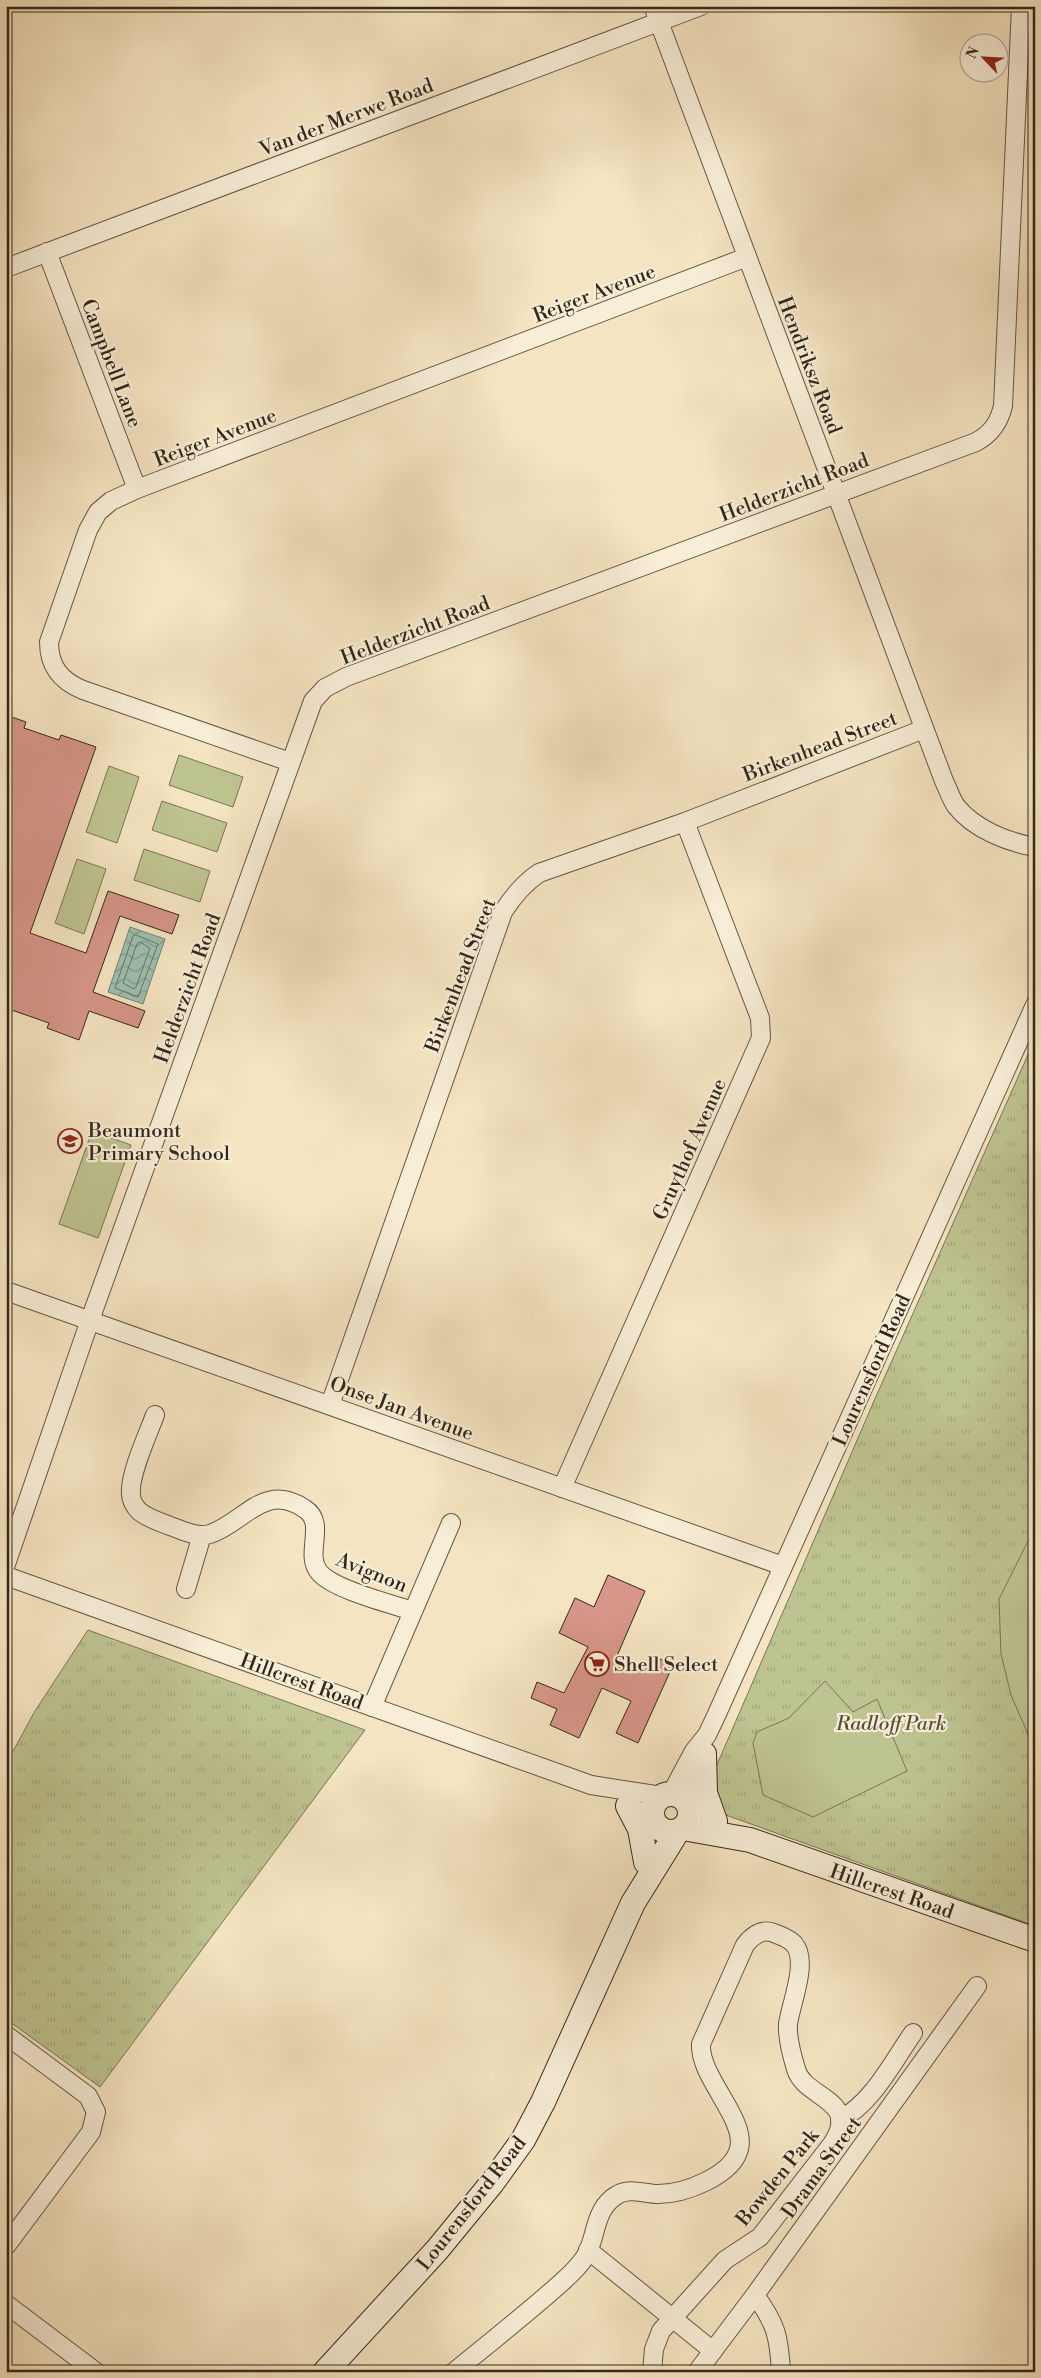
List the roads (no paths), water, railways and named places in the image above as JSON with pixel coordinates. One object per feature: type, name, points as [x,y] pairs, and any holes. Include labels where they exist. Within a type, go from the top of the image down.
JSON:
[{"type":"street","name":"Van der Merwe Road","points":[[6,268],[656,14],[701,6]]},
{"type":"street","name":"Helderzicht Road","points":[[6,1564],[90,1320],[310,707],[325,688],[346,677],[976,442],[991,432],[1001,416],[1021,6]]},
{"type":"street","name":"Hendriksz Road","points":[[656,14],[924,729],[955,804],[965,816],[988,831],[1030,849]]},
{"type":"street","name":"Campbell Lane","points":[[47,252],[138,489]]},
{"type":"street","name":"Reiger Avenue","points":[[290,762],[83,690],[61,677],[49,655],[49,642],[88,530],[98,512],[111,501],[138,489],[747,257]]},
{"type":"street","name":"Birkenhead Street","points":[[330,1406],[503,912],[520,888],[539,873],[685,822],[924,729]]},
{"type":"street","name":"Gruythof Avenue","points":[[562,1488],[761,1038],[760,1018],[685,822]]},
{"type":"street","name":"Lourensford Road","points":[[326,2372],[437,2250],[492,2183],[523,2140],[543,2102],[633,1903],[679,1811],[694,1751],[705,1745],[1035,1004]]},
{"type":"street","name":"Onse Jan Avenue","points":[[6,1290],[784,1566]]},
{"type":"street","points":[[155,1415],[133,1477],[130,1494],[133,1503],[139,1511],[151,1518],[186,1532],[202,1535],[186,1589]]},
{"type":"street","name":"Avignon","points":[[202,1535],[214,1532],[267,1500],[289,1502],[306,1509],[315,1524],[314,1560],[319,1573],[337,1585],[413,1611]]},
{"type":"street","name":"Avignon","points":[[372,1706],[451,1523]]},
{"type":"street","name":"Hillcrest Road","points":[[6,1576],[598,1786],[715,1821],[750,1840]]},
{"type":"street","points":[[705,1745],[705,1793],[715,1821]]},
{"type":"street","name":"Hillcrest Road","points":[[598,1786],[654,1822]]},
{"type":"street","points":[[628,1806],[640,1830],[646,1862]]},
{"type":"street","points":[[654,1822],[666,1832],[679,1811]]},
{"type":"street","name":"Hillcrest Road","points":[[679,1811],[750,1840],[1035,1940]]},
{"type":"street","name":"Lourensford Road","points":[[633,1903],[646,1862],[654,1822]]},
{"type":"street","name":"Bowden Park","points":[[454,2372],[575,2269],[588,2250],[598,2219],[609,2202],[618,2194],[631,2191],[660,2194],[705,2183],[727,2168],[738,2153],[740,2146],[739,2130],[703,2062],[701,2044],[745,1945],[756,1935],[770,1932],[789,1939],[798,1949],[801,1962],[788,2026],[795,2068],[806,2084],[833,2104],[840,2120],[837,2136],[760,2237],[725,2260],[661,2331],[656,2340],[652,2372]]},
{"type":"street","name":"Drama Street","points":[[697,2372],[756,2295],[977,1986]]},
{"type":"street","name":"Bowden Park","points":[[840,2120],[854,2112],[867,2099],[914,2033]]},
{"type":"street","points":[[6,2035],[88,2096],[96,2112],[96,2119],[91,2132],[6,2246]]},
{"type":"street","points":[[588,2250],[712,2350]]},
{"type":"street","points":[[756,2295],[771,2316],[777,2332],[780,2372]]},
{"type":"street","points":[[6,2304],[96,2372]]},
{"type":"water","points":[[130,927],[165,939],[143,1004],[108,992]]},
{"type":"place","name":"Beaumont Primary School","points":[[70,1141]]},
{"type":"place","name":"Shell Select","points":[[597,1664]]},
{"type":"park label","name":"Radloff Park","points":[[891,1723]]}]
